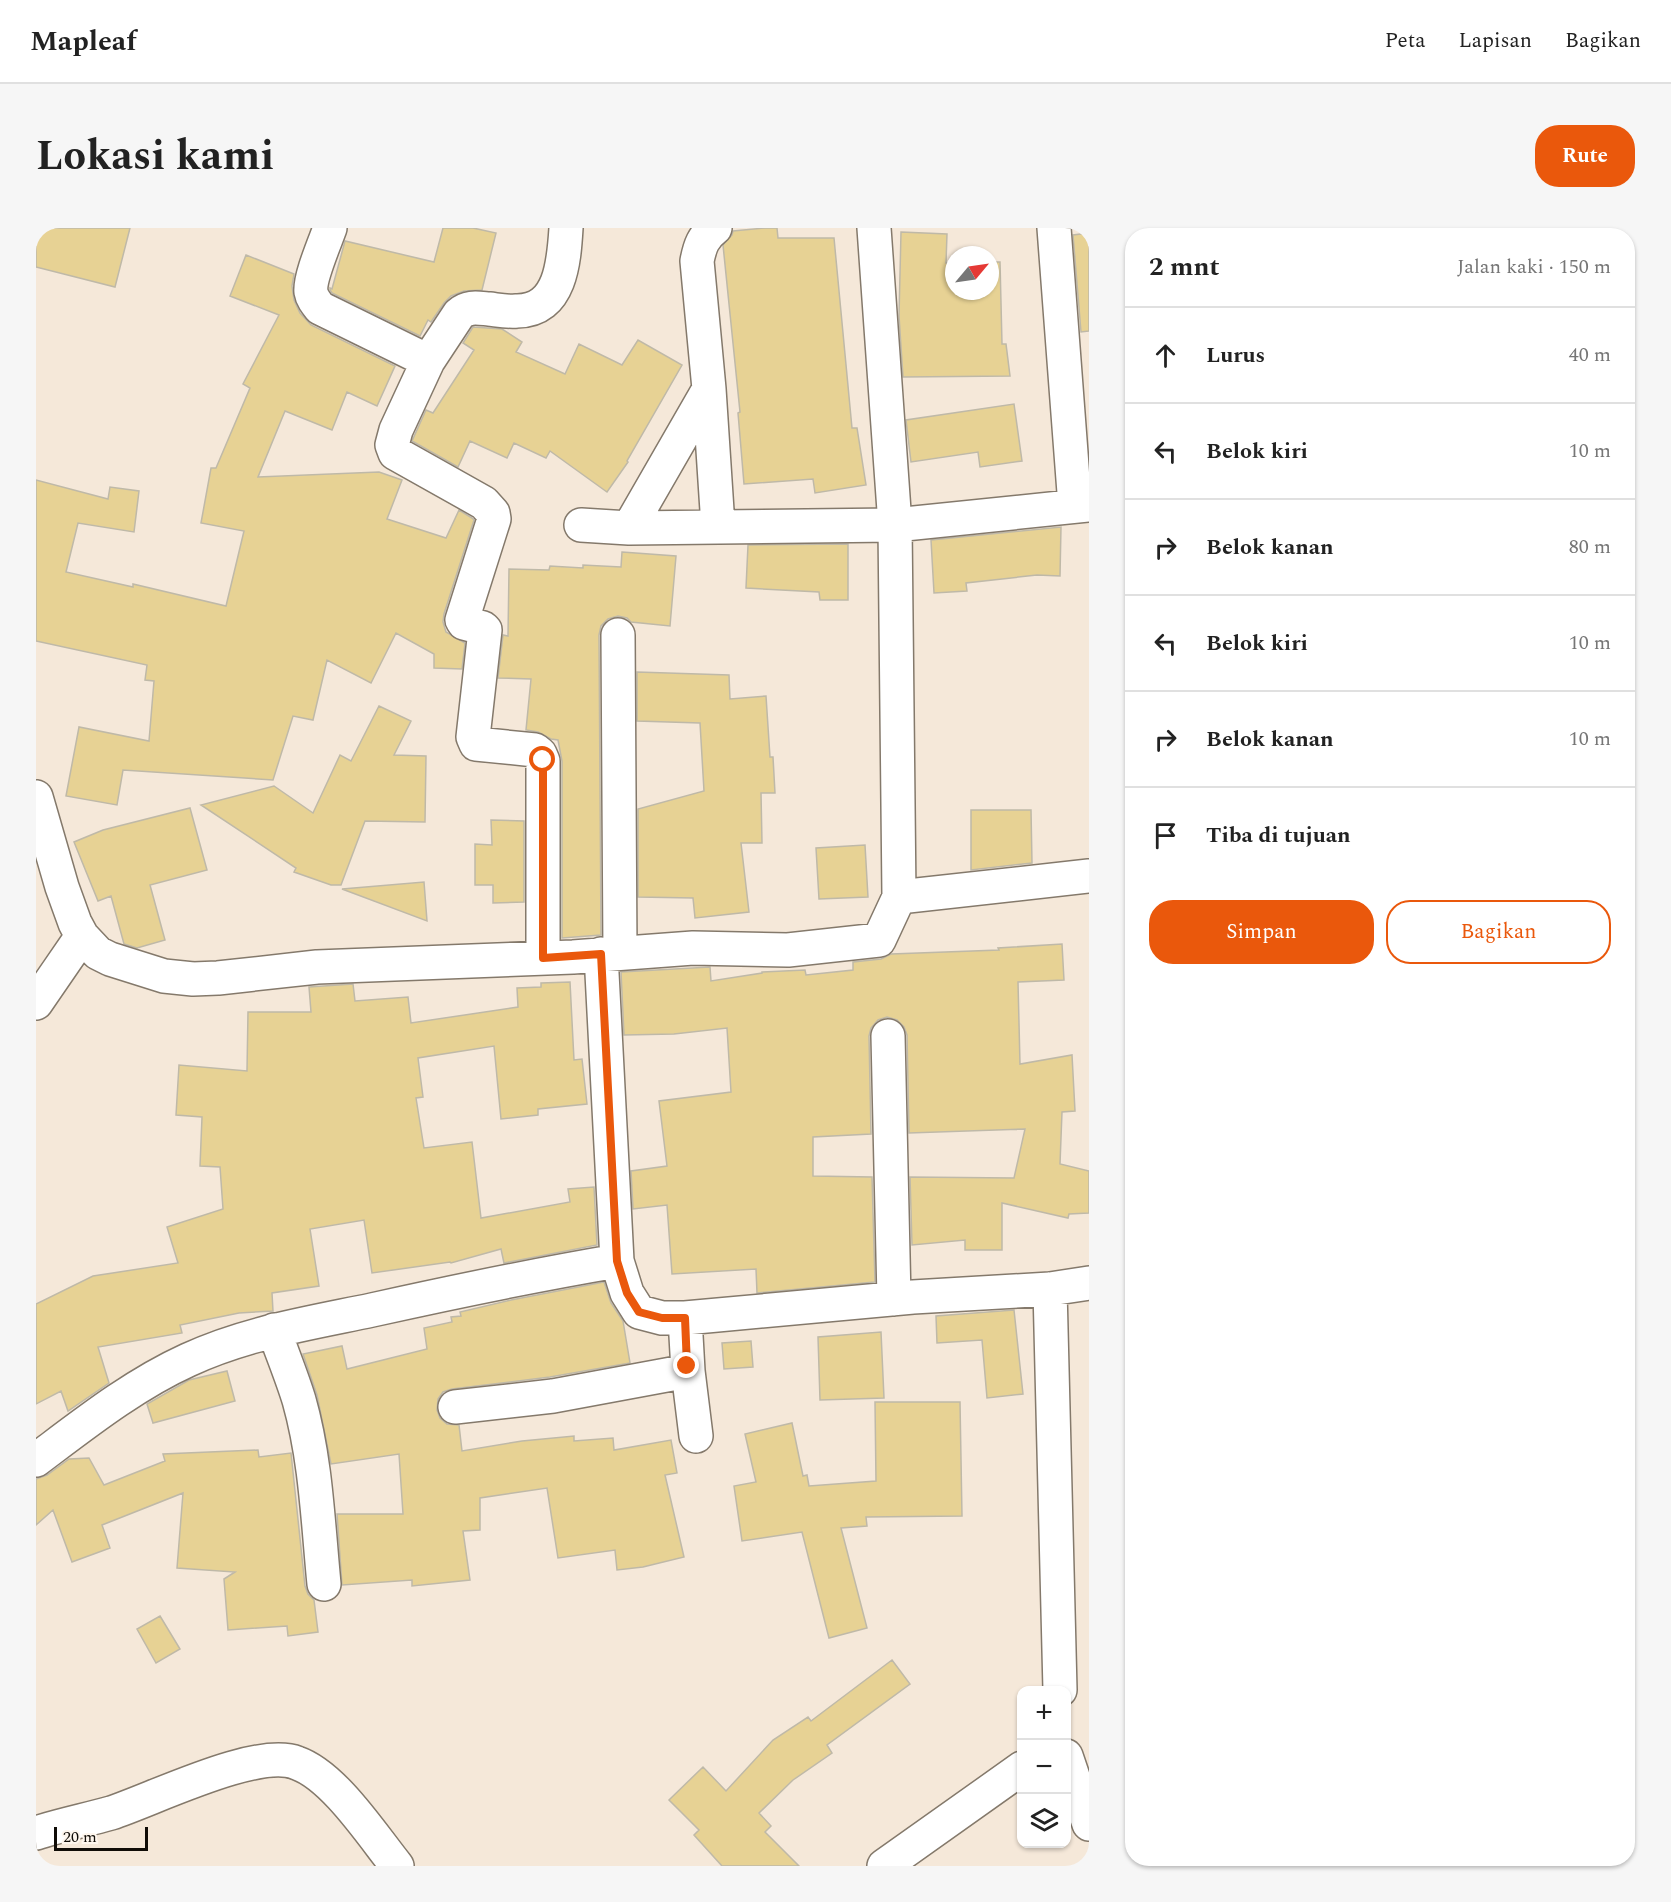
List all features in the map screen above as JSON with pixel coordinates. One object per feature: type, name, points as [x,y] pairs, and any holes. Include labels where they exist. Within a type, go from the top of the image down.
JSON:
[{"type":"street","points":[[330,228],[312,281],[310,291],[314,300],[320,308],[428,361]]},
{"type":"street","points":[[543,958],[543,760],[535,750],[476,744],[472,737],[485,630],[464,623],[462,620],[494,519],[493,513],[484,503],[395,453],[392,446],[396,430],[428,361],[464,309],[472,307],[518,312],[536,308],[548,299],[556,286],[561,269],[566,228]]},
{"type":"street","points":[[715,228],[705,235],[697,261],[709,388],[718,526]]},
{"type":"street","points":[[36,797],[66,898],[82,936],[98,952],[110,959],[164,976],[193,979],[236,977],[317,967],[543,958],[711,948],[788,950],[879,940],[899,897],[895,525],[874,228]]},
{"type":"street","points":[[580,525],[629,528],[895,525],[1082,505],[1054,228]]},
{"type":"street","points":[[629,528],[709,388]]},
{"type":"street","points":[[618,635],[610,953],[617,1261],[627,1293],[639,1312],[662,1318],[685,1318],[894,1299],[1050,1289],[1089,1283]]},
{"type":"street","points":[[899,897],[1089,876]]},
{"type":"street","points":[[36,1003],[82,936]]},
{"type":"street","points":[[888,1036],[894,1299]]},
{"type":"street","points":[[36,1460],[102,1411],[160,1374],[207,1352],[274,1330],[536,1275],[617,1261]]},
{"type":"street","points":[[1050,1289],[1060,1686]]},
{"type":"street","points":[[685,1318],[688,1371],[696,1436]]},
{"type":"street","points":[[274,1330],[299,1401],[308,1443],[314,1474],[324,1584]]},
{"type":"street","points":[[455,1407],[553,1396],[688,1371]]},
{"type":"street","points":[[1071,1740],[1089,1742]]},
{"type":"street","points":[[36,1833],[111,1813],[201,1778],[245,1765],[280,1759],[297,1762],[328,1781],[397,1866]]},
{"type":"street","points":[[1071,1771],[1089,1824]]},
{"type":"street","points":[[884,1866],[1017,1772]]},
{"type":"building","points":[[36,228],[130,228],[115,287],[36,267]]},
{"type":"building","points":[[443,228],[473,228],[496,233],[482,290],[464,291],[451,296],[431,322],[428,320],[420,336],[330,290],[345,241],[434,262]]},
{"type":"building","points":[[777,228],[778,238],[834,238],[852,428],[857,428],[866,485],[815,493],[813,479],[744,484],[738,413],[740,412],[723,245],[733,231]]},
{"type":"building","points":[[901,232],[947,234],[945,300],[999,300],[1000,262],[1002,344],[1006,344],[1010,376],[903,377],[899,316]]},
{"type":"building","points":[[1089,233],[1089,331],[1081,332],[1073,235]]},
{"type":"building","points":[[246,255],[294,274],[292,286],[294,300],[300,313],[311,325],[395,366],[377,406],[347,392],[332,430],[285,411],[258,477],[379,472],[402,480],[387,519],[446,538],[459,510],[472,518],[474,520],[443,622],[446,632],[465,643],[462,669],[434,668],[434,654],[396,633],[371,683],[327,660],[313,720],[293,716],[273,780],[123,770],[117,805],[66,796],[79,727],[149,741],[154,681],[145,680],[147,665],[36,641],[36,480],[108,499],[110,487],[139,491],[134,532],[78,523],[66,572],[133,587],[133,584],[226,606],[244,531],[201,523],[211,468],[216,468],[250,388],[243,384],[279,315],[230,296]]},
{"type":"building","points":[[473,327],[502,329],[522,342],[516,352],[565,374],[579,344],[622,365],[638,340],[682,365],[628,462],[607,492],[550,451],[546,458],[514,443],[507,458],[470,441],[458,467],[412,441],[426,410],[433,413],[474,350],[463,343]]},
{"type":"building","points":[[1014,404],[1022,461],[980,467],[978,452],[911,462],[906,420]]},
{"type":"building","points":[[1061,527],[1060,576],[1037,575],[966,583],[967,591],[934,593],[931,540]]},
{"type":"building","points":[[848,544],[848,600],[820,600],[819,592],[746,588],[748,545]]},
{"type":"building","points":[[622,552],[676,556],[670,626],[631,622],[627,618],[618,616],[608,619],[601,626],[599,635],[601,935],[562,938],[562,761],[558,740],[526,730],[531,679],[498,678],[503,635],[508,636],[509,569],[549,570],[550,566],[583,568],[583,565],[621,567]]},
{"type":"building","points":[[637,672],[729,675],[730,699],[766,696],[775,793],[761,793],[762,843],[741,843],[749,912],[695,918],[693,898],[638,897],[638,809],[704,791],[700,723],[637,721]]},
{"type":"building","points":[[379,706],[411,721],[394,755],[426,756],[425,822],[365,821],[341,885],[331,885],[294,872],[296,868],[201,805],[274,786],[313,813],[340,755],[351,761]]},
{"type":"building","points":[[190,808],[207,870],[150,885],[165,940],[137,948],[124,944],[111,896],[98,901],[74,842],[103,830]]},
{"type":"building","points":[[971,810],[1031,810],[1032,863],[971,870]]},
{"type":"building","points":[[491,820],[524,821],[524,902],[493,903],[493,885],[475,885],[475,844],[492,845]]},
{"type":"building","points":[[865,845],[868,897],[819,899],[816,848]]},
{"type":"building","points":[[424,882],[427,921],[342,889]]},
{"type":"building","points":[[1062,944],[1064,980],[1018,982],[1020,1064],[1072,1055],[1075,1111],[1062,1112],[1060,1164],[1089,1171],[1089,1213],[1069,1214],[1068,1218],[1002,1203],[1002,1250],[965,1250],[965,1240],[912,1245],[910,1177],[1014,1178],[1025,1129],[909,1133],[907,1035],[904,1027],[897,1020],[887,1017],[878,1020],[871,1028],[869,1036],[871,1134],[813,1137],[813,1176],[872,1177],[875,1282],[757,1293],[756,1269],[672,1274],[667,1205],[633,1209],[631,1171],[667,1166],[659,1101],[731,1092],[727,1028],[674,1034],[624,1035],[621,972],[710,967],[711,981],[762,972],[805,970],[806,975],[853,970],[853,962],[881,959],[891,954],[999,950],[998,948]]},
{"type":"building","points":[[570,982],[574,1060],[582,1059],[587,1104],[538,1109],[538,1115],[501,1119],[494,1046],[418,1058],[423,1097],[416,1098],[424,1148],[472,1142],[481,1218],[570,1202],[568,1189],[594,1187],[597,1245],[504,1263],[501,1249],[451,1263],[372,1273],[364,1220],[310,1229],[319,1286],[272,1293],[273,1311],[239,1313],[180,1325],[182,1333],[98,1347],[109,1383],[68,1411],[61,1391],[36,1404],[36,1304],[93,1276],[178,1263],[167,1227],[223,1209],[220,1167],[200,1166],[202,1117],[176,1115],[179,1065],[247,1071],[248,1012],[311,1012],[309,987],[353,984],[355,1001],[408,997],[411,1023],[518,1007],[517,988],[541,987],[541,983]]},
{"type":"building","points":[[604,1282],[611,1303],[623,1321],[630,1363],[550,1377],[452,1389],[443,1392],[438,1399],[437,1410],[440,1418],[447,1424],[459,1425],[462,1451],[522,1441],[574,1436],[574,1441],[613,1438],[614,1450],[671,1440],[677,1473],[665,1475],[684,1557],[643,1567],[617,1570],[615,1550],[558,1558],[547,1488],[480,1498],[480,1530],[463,1531],[470,1580],[412,1586],[412,1580],[342,1585],[337,1514],[403,1514],[399,1454],[331,1464],[317,1395],[303,1354],[342,1346],[347,1369],[427,1349],[424,1328],[452,1322],[451,1317],[461,1316],[460,1312]]},
{"type":"building","points":[[1014,1310],[1023,1394],[987,1398],[982,1340],[937,1343],[936,1316]]},
{"type":"building","points":[[881,1332],[884,1398],[820,1400],[818,1337]]},
{"type":"building","points":[[751,1341],[753,1367],[724,1369],[722,1343]]},
{"type":"building","points":[[227,1371],[235,1401],[153,1423],[147,1404],[189,1380]]},
{"type":"building","points":[[875,1402],[960,1402],[962,1516],[866,1517],[867,1526],[841,1528],[867,1628],[829,1638],[802,1532],[742,1541],[734,1486],[756,1482],[745,1434],[792,1423],[803,1476],[807,1475],[809,1486],[876,1481]]},
{"type":"building","points":[[258,1450],[259,1457],[291,1453],[305,1586],[308,1594],[314,1600],[318,1632],[288,1636],[287,1626],[228,1630],[224,1579],[235,1572],[177,1568],[183,1493],[102,1525],[110,1548],[72,1562],[53,1510],[36,1525],[36,1479],[47,1475],[69,1459],[89,1458],[104,1485],[165,1461],[163,1454]]},
{"type":"building","points":[[160,1616],[180,1649],[156,1663],[137,1629]]},
{"type":"building","points":[[892,1660],[910,1684],[827,1745],[832,1753],[793,1780],[759,1813],[771,1826],[765,1832],[799,1866],[722,1866],[694,1835],[699,1830],[669,1800],[703,1767],[726,1791],[773,1740],[808,1717],[811,1721]]},
{"type":"route","points":[[543,760],[543,958],[601,954],[617,1261],[627,1293],[639,1312],[662,1318],[685,1318],[687,1366]]}]
